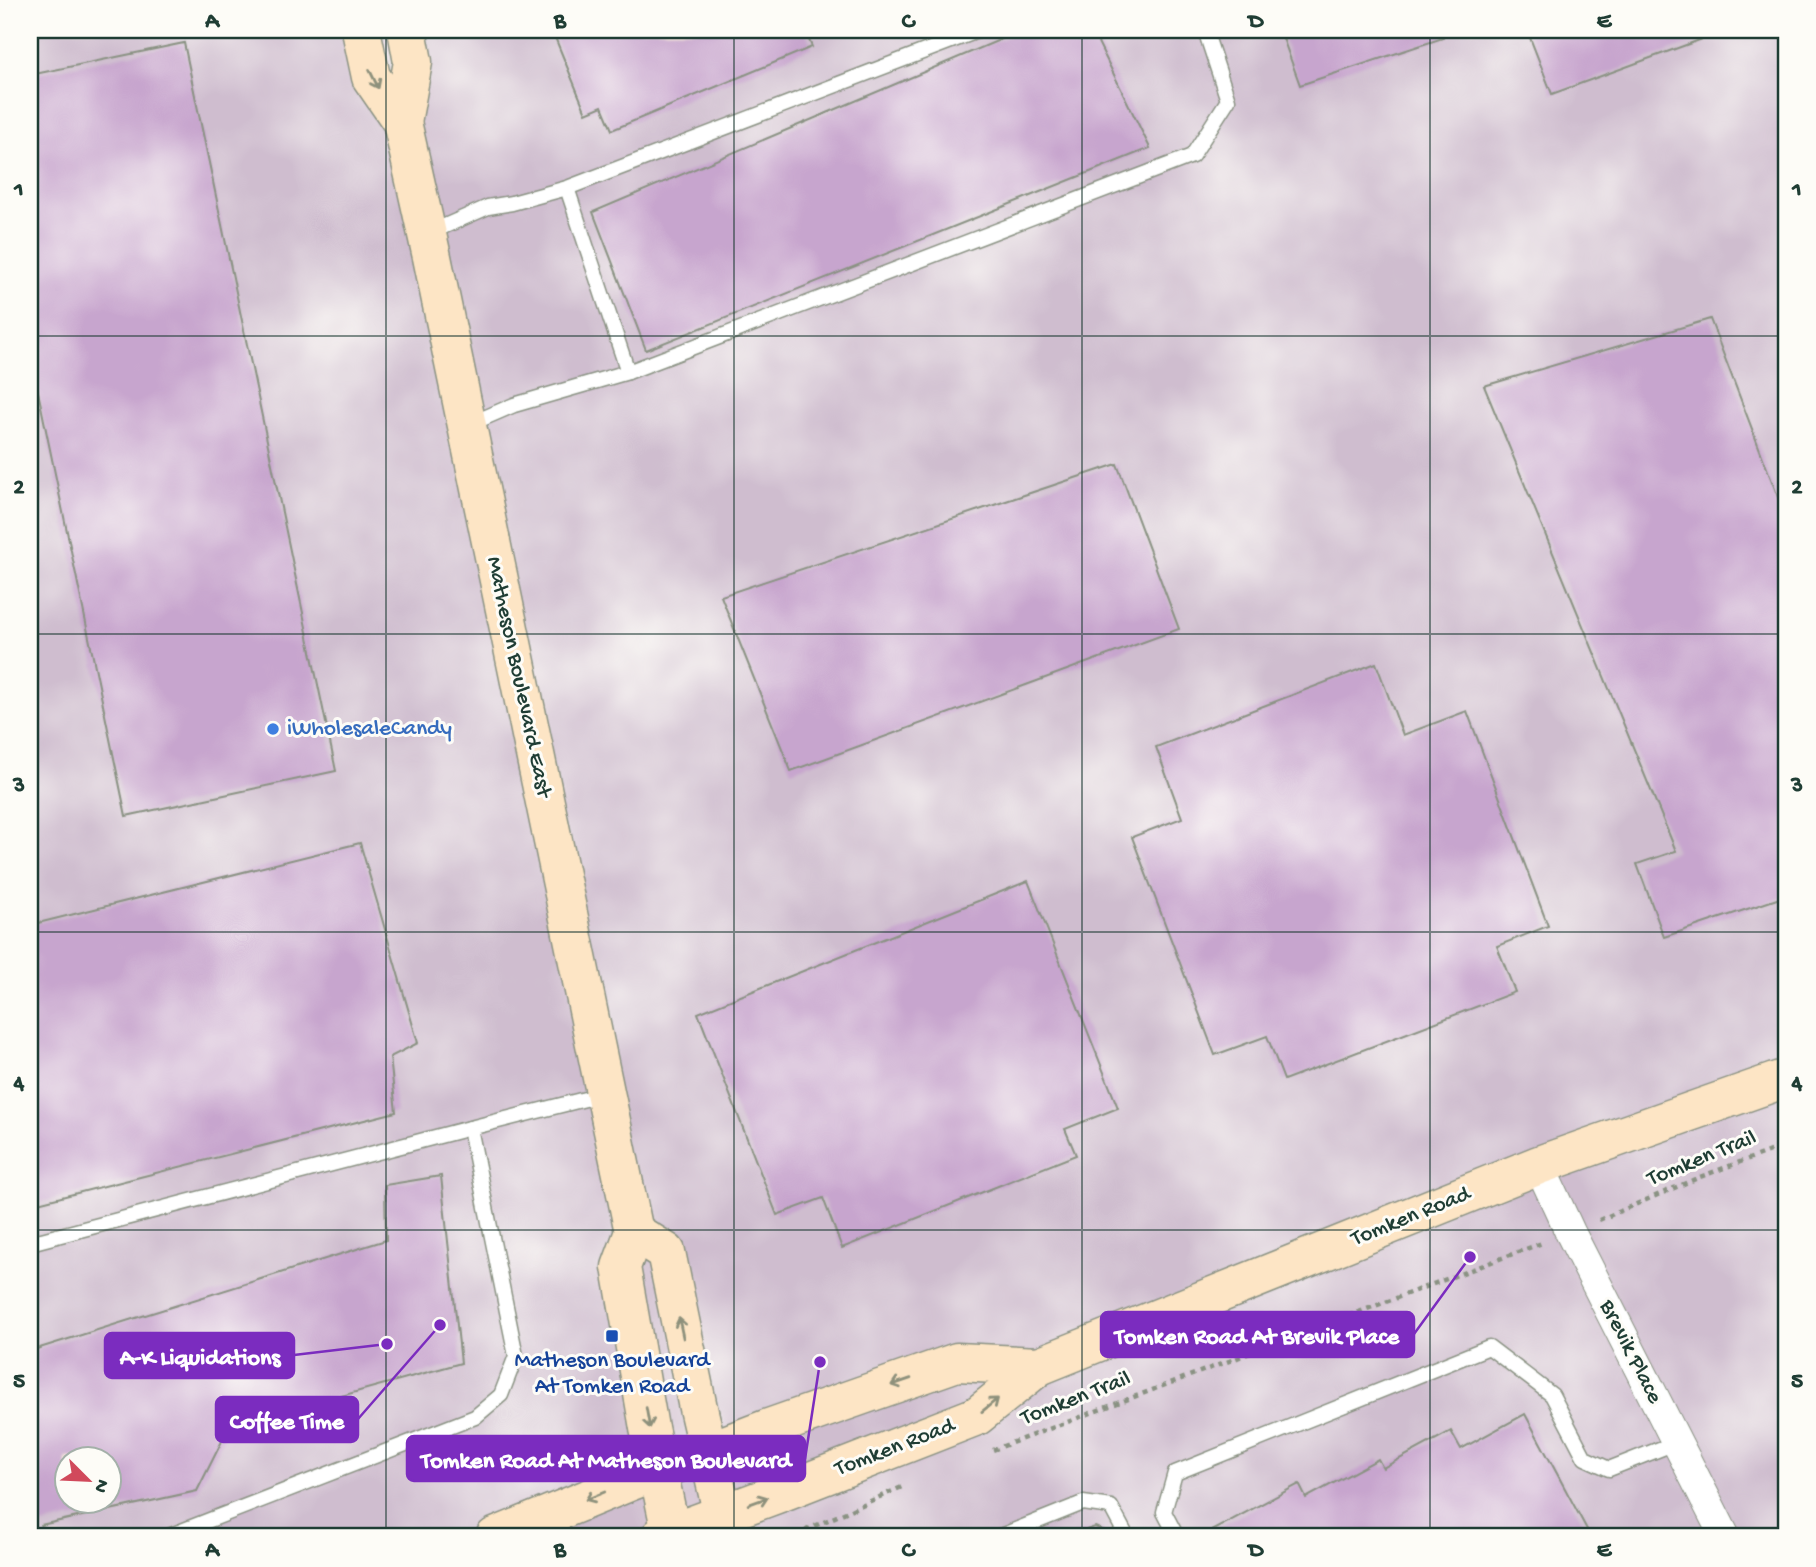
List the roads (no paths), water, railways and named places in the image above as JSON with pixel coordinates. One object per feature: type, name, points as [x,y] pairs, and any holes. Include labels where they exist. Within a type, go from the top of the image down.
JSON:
[{"type":"street","name":"Matheson Boulevard East","points":[[361,30],[371,77],[402,122],[634,1232]]},
{"type":"street","name":"Matheson Boulevard East","points":[[402,122],[413,62],[407,30]]},
{"type":"street","name":"Tomken Road","points":[[668,1536],[726,1526],[977,1416],[1039,1366],[1539,1165],[1786,1078]]},
{"type":"street","name":"Brevik Place","points":[[1539,1165],[1675,1444],[1725,1537]]},
{"type":"street","points":[[668,1536],[621,1267],[634,1232],[666,1252],[726,1526]]},
{"type":"street","name":"Tomken Road","points":[[495,1537],[708,1452],[957,1362],[1039,1366]]},
{"type":"lane","points":[[426,234],[488,207],[567,188],[980,30]]},
{"type":"lane","points":[[466,425],[514,405],[628,372],[1192,156],[1228,100],[1205,30]]},
{"type":"lane","points":[[567,188],[628,372]]},
{"type":"lane","points":[[30,1243],[605,1094]]},
{"type":"lane","points":[[166,1537],[475,1417],[501,1395],[516,1356],[470,1128]]},
{"type":"lane","points":[[1177,1537],[1164,1512],[1175,1473],[1489,1347],[1552,1395],[1585,1458],[1609,1469],[1675,1444]]},
{"type":"lane","points":[[999,1537],[1083,1503],[1111,1507],[1127,1537]]},
{"type":"place","name":"iWholesaleCandy","points":[[273,729]]},
{"type":"place","name":"Tomken Road At Brevik Place","points":[[1470,1257]]},
{"type":"place","name":"Coffee Time","points":[[440,1325]]},
{"type":"place","name":"Matheson Boulevard At Tomken Road","points":[[612,1336]]},
{"type":"place","name":"A-K Liquidations","points":[[387,1344]]},
{"type":"place","name":"Tomken Road At Matheson Boulevard","points":[[820,1362]]}]
